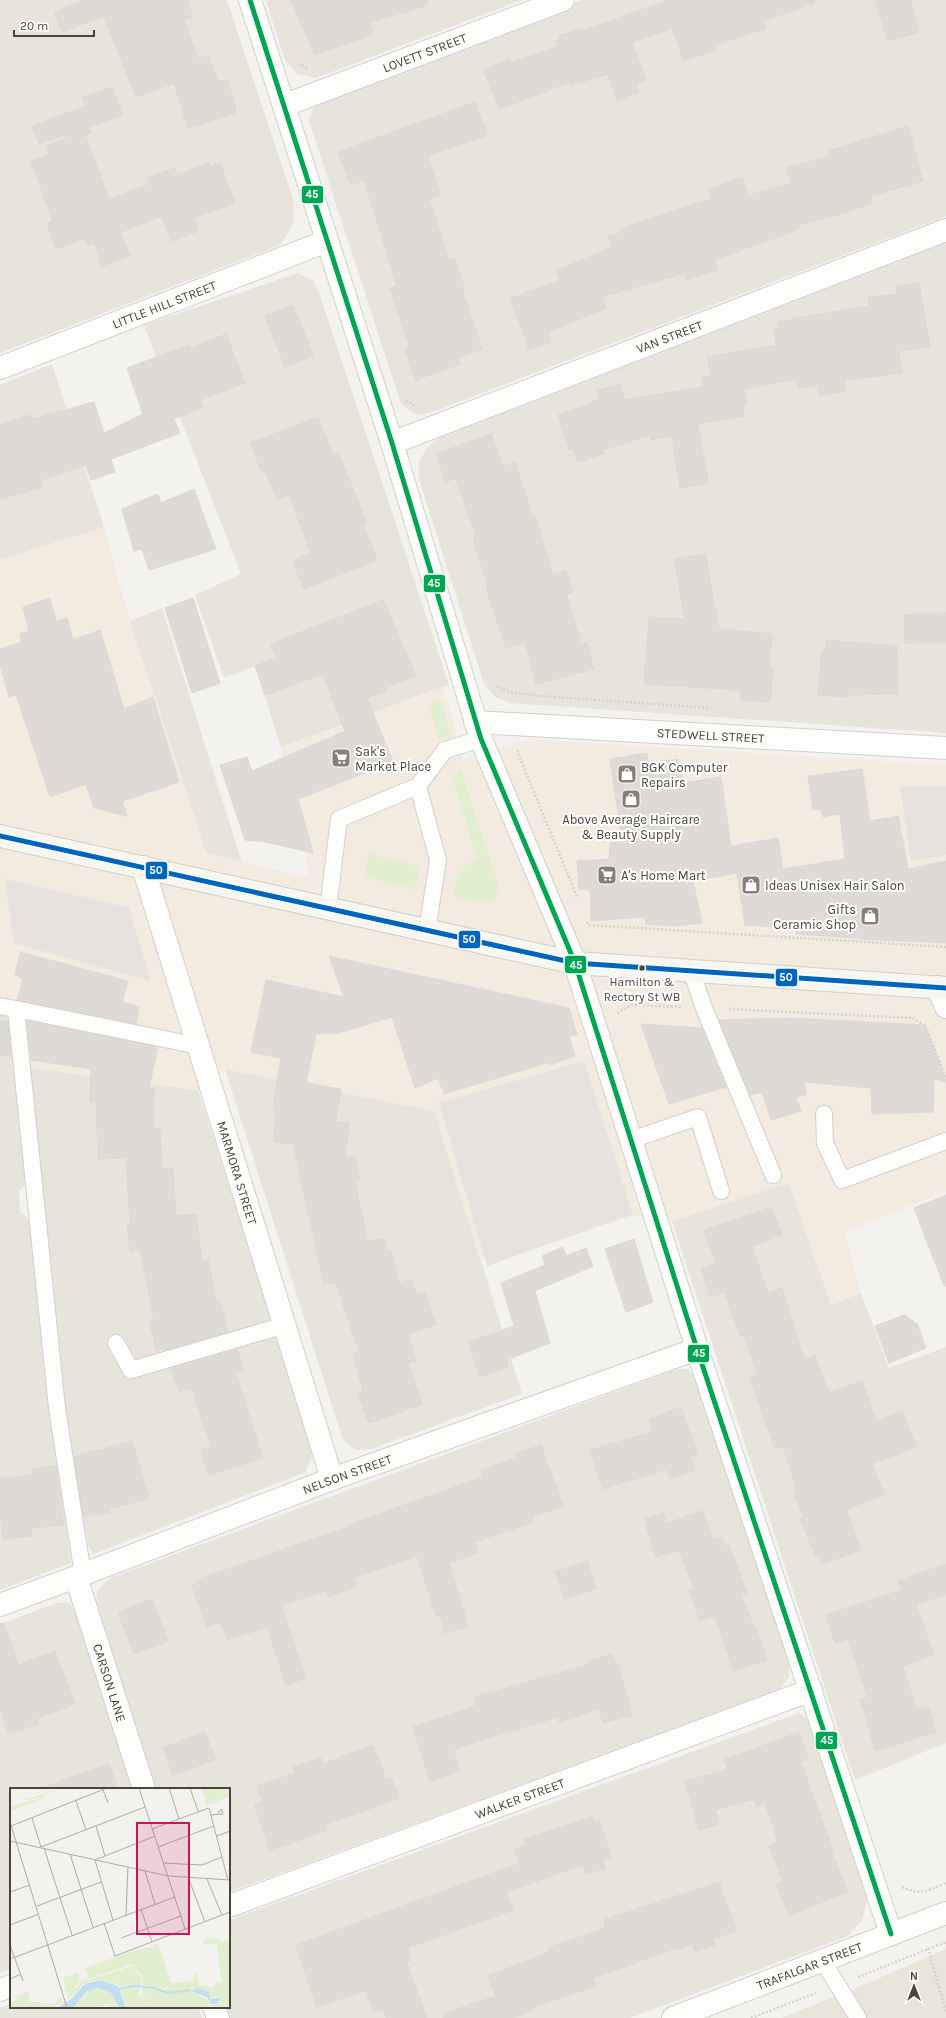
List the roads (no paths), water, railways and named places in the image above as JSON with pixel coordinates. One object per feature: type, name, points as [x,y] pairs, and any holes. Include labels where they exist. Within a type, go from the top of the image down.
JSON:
[{"type":"main road","points":[[0,836],[575,964],[691,970],[944,994]]},
{"type":"street","points":[[250,0],[285,105],[392,443],[478,731],[575,964],[696,1349],[811,1690],[890,1934]]},
{"type":"street","name":"LOVETT STREET","points":[[285,105],[563,0]]},
{"type":"street","name":"VAN STREET","points":[[392,443],[946,230]]},
{"type":"street","name":"LITTLE HILL STREET","points":[[0,368],[327,241]]},
{"type":"street","name":"STEDWELL STREET","points":[[478,731],[946,748]]},
{"type":"street","name":"MARMORA STREET","points":[[143,867],[332,1478]]},
{"type":"street","name":"NELSON STREET","points":[[0,1605],[80,1576],[332,1478],[696,1349]]},
{"type":"street","name":"CARSON LANE","points":[[80,1576],[144,1788]]},
{"type":"street","name":"WALKER STREET","points":[[230,1906],[811,1690]]},
{"type":"street","name":"TRAFALGAR STREET","points":[[673,2018],[946,1913]]},
{"type":"street","points":[[0,1990],[10,1986]]},
{"type":"street","points":[[214,2008],[218,2018]]},
{"type":"lane","points":[[328,909],[339,819],[418,786],[445,750],[478,731]]},
{"type":"lane","points":[[418,786],[438,860],[427,931]]},
{"type":"lane","points":[[691,970],[704,1008],[773,1175]]},
{"type":"lane","points":[[0,1006],[199,1046]]},
{"type":"lane","points":[[16,1009],[57,1408],[80,1576]]},
{"type":"lane","points":[[824,1114],[824,1143],[842,1180],[946,1141]]},
{"type":"lane","points":[[630,1140],[698,1117],[722,1191]]},
{"type":"lane","points":[[116,1343],[131,1370],[285,1325]]},
{"type":"lane","points":[[822,1960],[858,2018]]},
{"type":"place","name":"Sak's Market Place","points":[[341,758]]},
{"type":"place","name":"BGK Computer Repairs","points":[[627,774]]},
{"type":"place","name":"Above Average Haircare & Beauty Supply","points":[[631,799]]},
{"type":"place","name":"A's Home Mart","points":[[607,875]]},
{"type":"place","name":"Ideas Unisex Hair Salon","points":[[751,885]]},
{"type":"place","name":"Gifts Ceramic Shop","points":[[870,916]]},
{"type":"place","name":"Hamilton & Rectory St WB","points":[[642,968]]}]
